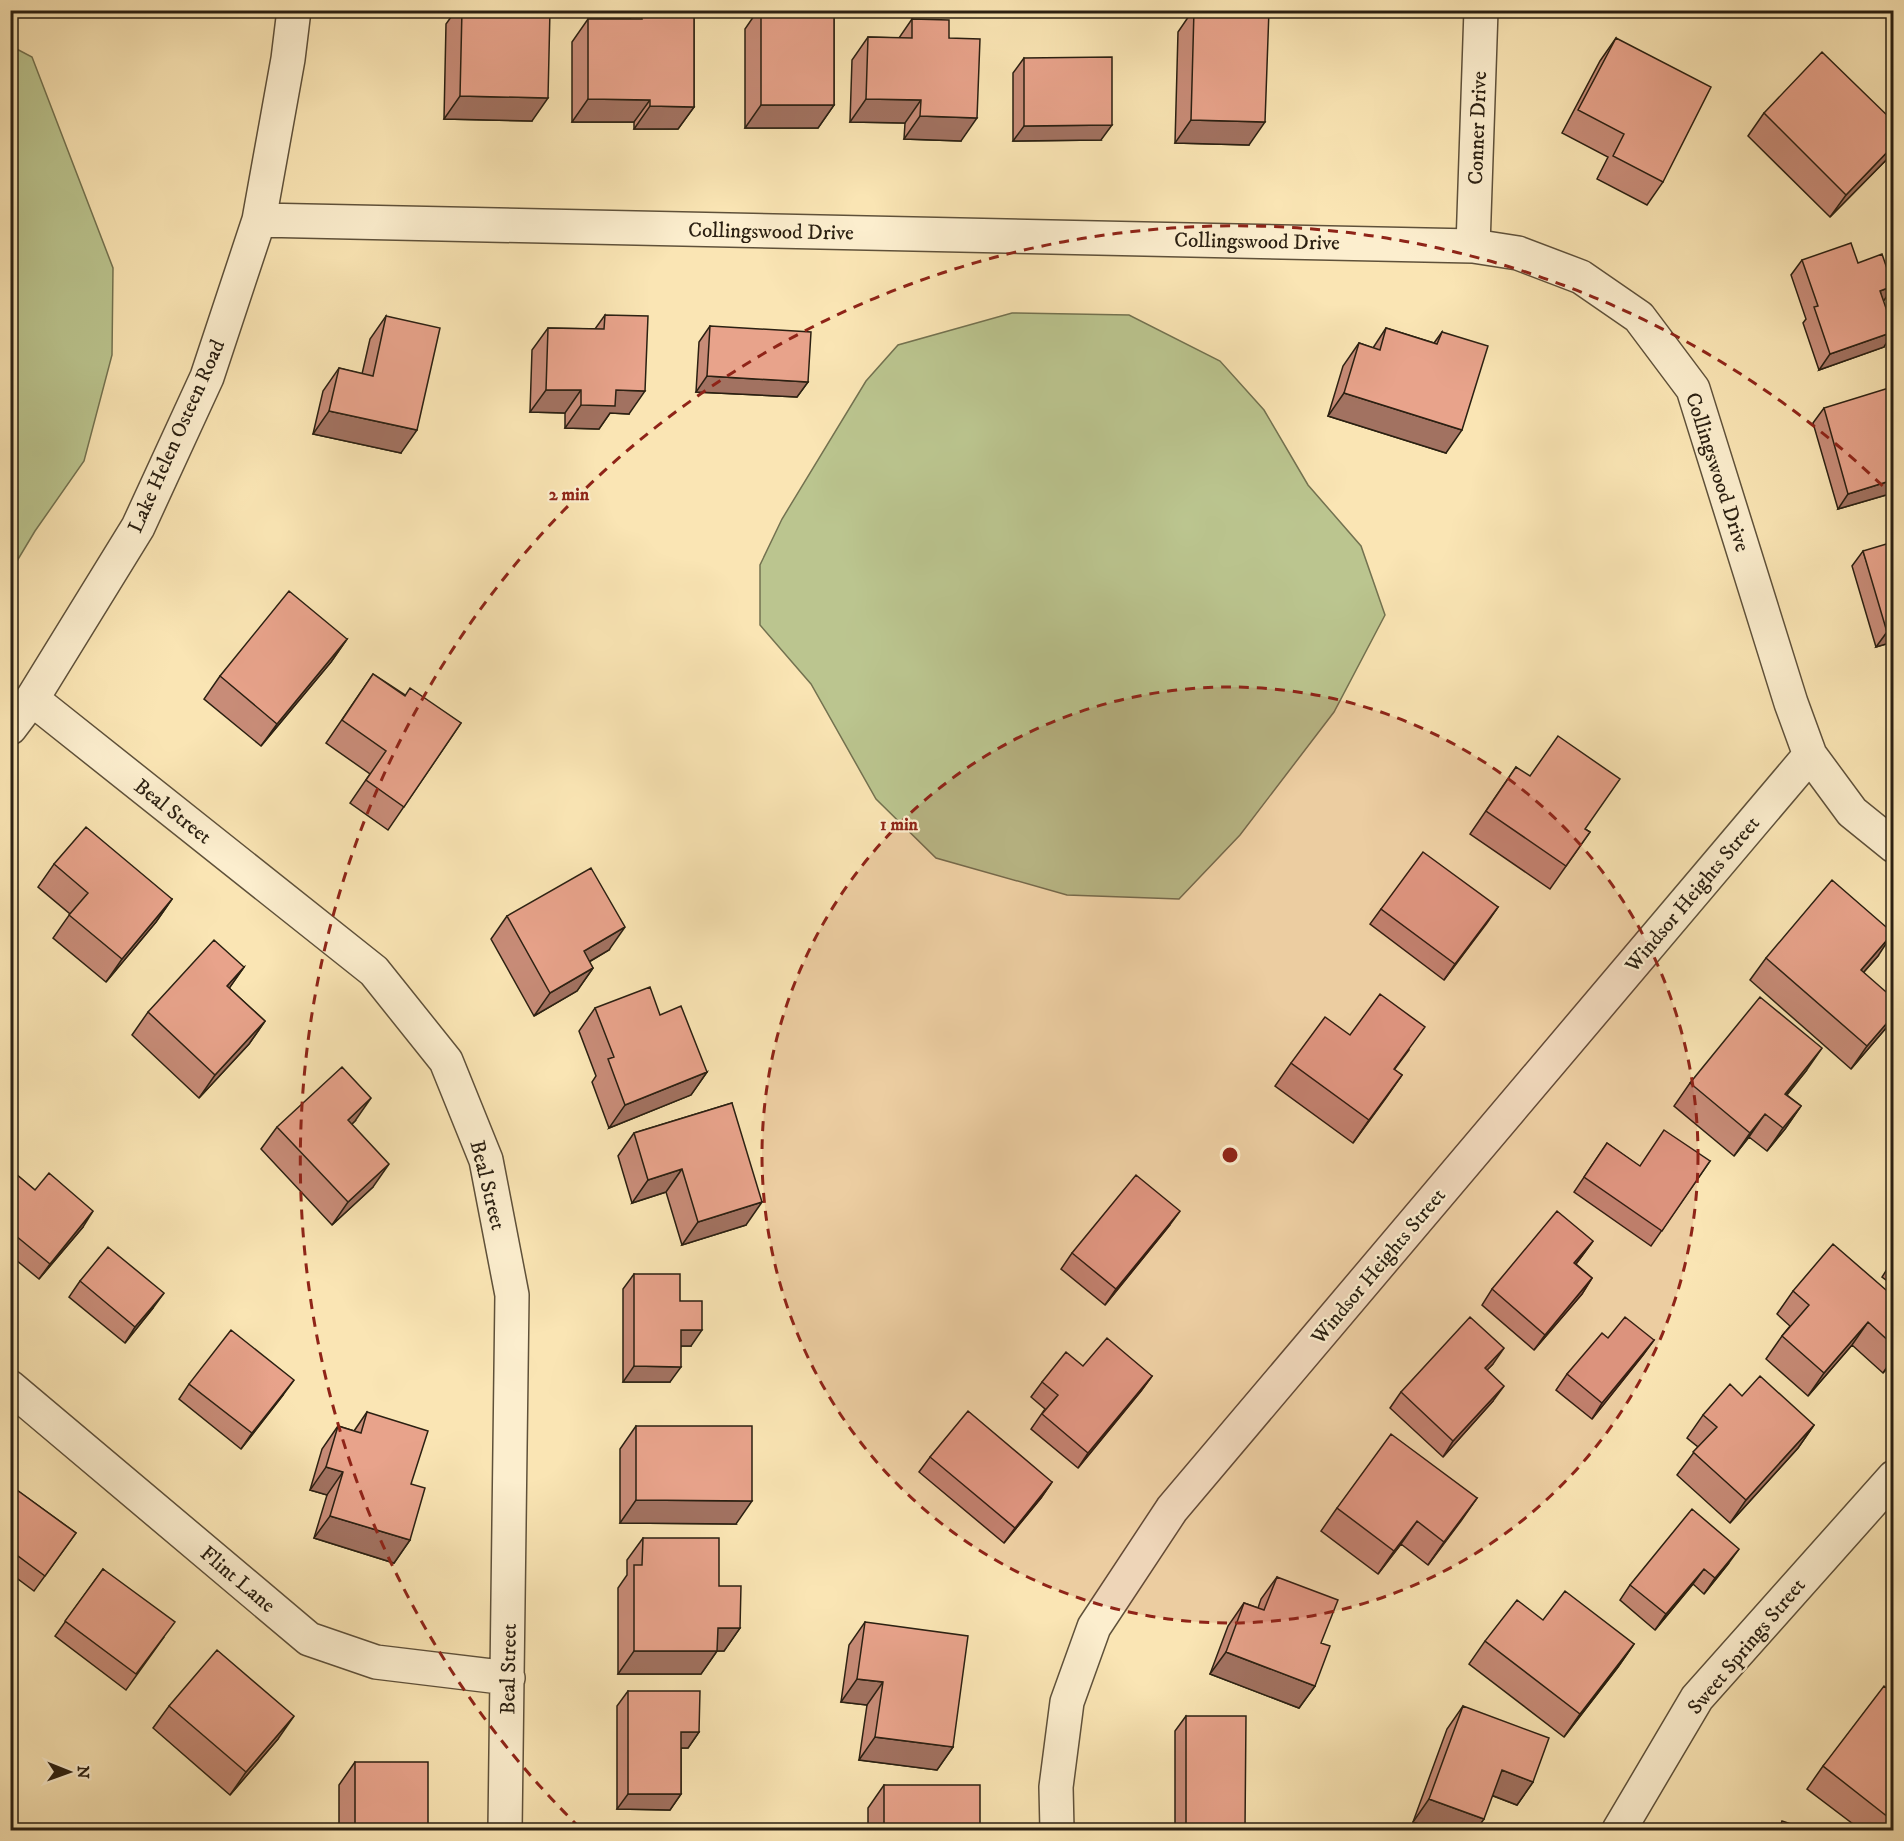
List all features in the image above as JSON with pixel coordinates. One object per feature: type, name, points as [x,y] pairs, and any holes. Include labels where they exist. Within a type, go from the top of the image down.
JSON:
[{"type":"street","name":"Lake Helen Osteen Road","points":[[10,728],[32,699],[138,527],[207,377],[259,220],[288,59],[294,10]]},
{"type":"street","name":"Conner Drive","points":[[1473,246],[1482,10]]},
{"type":"street","name":"Collingswood Drive","points":[[259,220],[1473,246],[1518,253],[1581,278],[1639,317],[1693,389],[1810,755],[1852,812],[1893,846]]},
{"type":"street","name":"Beal Street","points":[[32,699],[374,971],[446,1061],[486,1160],[512,1294],[506,1830]]},
{"type":"street","name":"Windsor Heights Street","points":[[1057,1830],[1056,1787],[1067,1702],[1094,1627],[1172,1509],[1810,755]]},
{"type":"street","name":"Flint Lane","points":[[10,1388],[309,1639],[376,1662],[508,1678]]},
{"type":"street","name":"Sweet Springs Street","points":[[1619,1830],[1697,1698],[1893,1477]]},
{"type":"green space","points":[[11,46],[32,57],[113,268],[112,355],[84,461],[35,531],[11,571]]},
{"type":"green space","points":[[1012,313],[1129,315],[1220,361],[1264,410],[1308,485],[1361,546],[1385,615],[1334,712],[1240,835],[1179,899],[1067,895],[936,858],[876,799],[811,684],[760,625],[760,565],[782,519],[866,381],[898,345]]},
{"type":"building","points":[[462,10],[550,10],[548,98],[460,96]]},
{"type":"building","points":[[641,10],[694,10],[694,107],[650,106],[650,100],[588,99],[588,19],[642,19]]},
{"type":"building","points":[[761,10],[834,10],[834,105],[761,105]]},
{"type":"building","points":[[1194,10],[1269,10],[1265,122],[1191,120]]},
{"type":"building","points":[[912,19],[949,20],[949,38],[980,39],[977,118],[920,116],[921,100],[866,99],[868,37],[912,38]]},
{"type":"building","points":[[1616,38],[1711,87],[1663,182],[1613,156],[1624,134],[1578,110]]},
{"type":"building","points":[[1822,52],[1893,121],[1893,146],[1846,195],[1764,113]]},
{"type":"building","points":[[1112,57],[1112,125],[1024,126],[1024,58]]},
{"type":"building","points":[[1851,243],[1858,263],[1882,254],[1893,286],[1880,291],[1893,332],[1830,354],[1814,307],[1818,306],[1802,260]]},
{"type":"building","points":[[605,315],[648,316],[645,391],[616,390],[615,406],[581,405],[581,390],[546,390],[548,328],[604,329]]},
{"type":"building","points":[[386,316],[440,328],[417,430],[329,411],[339,368],[373,376]]},
{"type":"building","points":[[710,326],[811,332],[808,382],[707,376]]},
{"type":"building","points":[[1386,328],[1437,344],[1442,332],[1488,346],[1462,430],[1344,393],[1359,343],[1380,350]]},
{"type":"building","points":[[1892,387],[1893,480],[1848,494],[1824,408]]},
{"type":"building","points":[[1893,542],[1893,630],[1887,632],[1863,551]]},
{"type":"building","points":[[289,591],[347,639],[277,724],[220,676]]},
{"type":"building","points":[[373,674],[405,696],[410,688],[461,723],[404,807],[366,780],[386,751],[342,720]]},
{"type":"building","points":[[1558,736],[1620,779],[1585,829],[1590,832],[1566,866],[1486,811],[1516,767],[1530,776]]},
{"type":"building","points":[[86,827],[172,899],[122,959],[69,915],[88,893],[54,864]]},
{"type":"building","points":[[1423,852],[1498,907],[1455,964],[1381,909]]},
{"type":"building","points":[[591,868],[625,927],[584,951],[593,968],[550,993],[507,916]]},
{"type":"building","points":[[1832,880],[1893,933],[1861,970],[1893,998],[1893,1016],[1867,1046],[1766,958]]},
{"type":"building","points":[[214,940],[244,967],[227,986],[265,1021],[215,1075],[148,1012]]},
{"type":"building","points":[[650,987],[660,1015],[681,1006],[707,1072],[625,1105],[608,1059],[614,1057],[595,1008]]},
{"type":"building","points":[[1380,994],[1425,1027],[1394,1069],[1402,1075],[1369,1120],[1291,1063],[1325,1017],[1350,1035]]},
{"type":"building","points":[[1760,997],[1822,1048],[1785,1094],[1801,1106],[1783,1128],[1765,1114],[1750,1133],[1690,1083]]},
{"type":"building","points":[[342,1067],[371,1098],[348,1120],[389,1164],[348,1202],[277,1127]]},
{"type":"building","points":[[732,1103],[762,1202],[698,1222],[682,1169],[648,1180],[634,1133]]},
{"type":"building","points":[[1664,1130],[1710,1161],[1662,1231],[1584,1177],[1607,1143],[1640,1166]]},
{"type":"building","points":[[10,1169],[35,1190],[49,1173],[93,1211],[50,1264],[10,1231]]},
{"type":"building","points":[[1136,1175],[1180,1211],[1116,1289],[1072,1253]]},
{"type":"building","points":[[1557,1211],[1593,1241],[1574,1263],[1592,1278],[1545,1335],[1492,1289]]},
{"type":"building","points":[[1833,1244],[1893,1296],[1893,1345],[1868,1322],[1824,1373],[1782,1336],[1809,1305],[1793,1291]]},
{"type":"building","points":[[108,1247],[164,1293],[135,1327],[80,1281]]},
{"type":"building","points":[[634,1274],[680,1274],[680,1301],[702,1301],[702,1330],[681,1330],[681,1367],[634,1366]]},
{"type":"building","points":[[1470,1317],[1504,1348],[1485,1368],[1504,1386],[1453,1441],[1401,1392]]},
{"type":"building","points":[[1625,1317],[1654,1340],[1602,1403],[1567,1374],[1602,1333],[1608,1338]]},
{"type":"building","points":[[231,1330],[294,1380],[252,1433],[189,1384]]},
{"type":"building","points":[[1107,1338],[1152,1376],[1088,1453],[1042,1414],[1058,1395],[1042,1382],[1066,1352],[1083,1366]]},
{"type":"building","points":[[1760,1376],[1814,1425],[1746,1500],[1693,1452],[1717,1427],[1703,1415],[1730,1384],[1742,1396]]},
{"type":"building","points":[[968,1411],[1052,1482],[1015,1528],[930,1457]]},
{"type":"building","points":[[367,1412],[428,1431],[411,1484],[425,1488],[410,1540],[330,1516],[343,1472],[326,1467],[338,1426],[361,1433]]},
{"type":"building","points":[[636,1426],[752,1426],[752,1501],[636,1500]]},
{"type":"building","points":[[1391,1434],[1477,1498],[1444,1542],[1417,1521],[1394,1551],[1337,1508]]},
{"type":"building","points":[[10,1485],[76,1533],[45,1576],[10,1550]]},
{"type":"building","points":[[1692,1509],[1739,1549],[1715,1578],[1704,1569],[1666,1614],[1630,1585]]},
{"type":"building","points":[[643,1538],[719,1538],[719,1586],[741,1586],[740,1628],[718,1628],[717,1651],[634,1651],[634,1565],[642,1565]]},
{"type":"building","points":[[103,1569],[175,1622],[136,1674],[65,1621]]},
{"type":"building","points":[[1277,1577],[1338,1600],[1321,1643],[1330,1646],[1315,1686],[1226,1652],[1244,1603],[1264,1610]]},
{"type":"building","points":[[1565,1591],[1634,1644],[1580,1714],[1485,1641],[1517,1600],[1543,1620]]},
{"type":"building","points":[[865,1622],[968,1636],[953,1747],[875,1737],[883,1682],[857,1679]]},
{"type":"building","points":[[217,1650],[294,1716],[246,1772],[169,1706]]},
{"type":"building","points":[[1884,1686],[1893,1693],[1893,1821],[1823,1766]]},
{"type":"building","points":[[628,1691],[700,1691],[699,1732],[681,1732],[681,1794],[628,1794]]},
{"type":"building","points":[[1463,1706],[1549,1738],[1533,1782],[1502,1770],[1484,1819],[1429,1799]]},
{"type":"building","points":[[1186,1716],[1246,1716],[1245,1829],[1186,1829]]},
{"type":"building","points":[[355,1762],[428,1762],[428,1830],[355,1830]]},
{"type":"building","points":[[884,1785],[980,1785],[980,1830],[884,1830]]},
{"type":"building","points":[[1782,1821],[1809,1830],[1779,1830]]},
{"type":"building","points":[[620,1826],[670,1826],[670,1830],[620,1830]]}]
